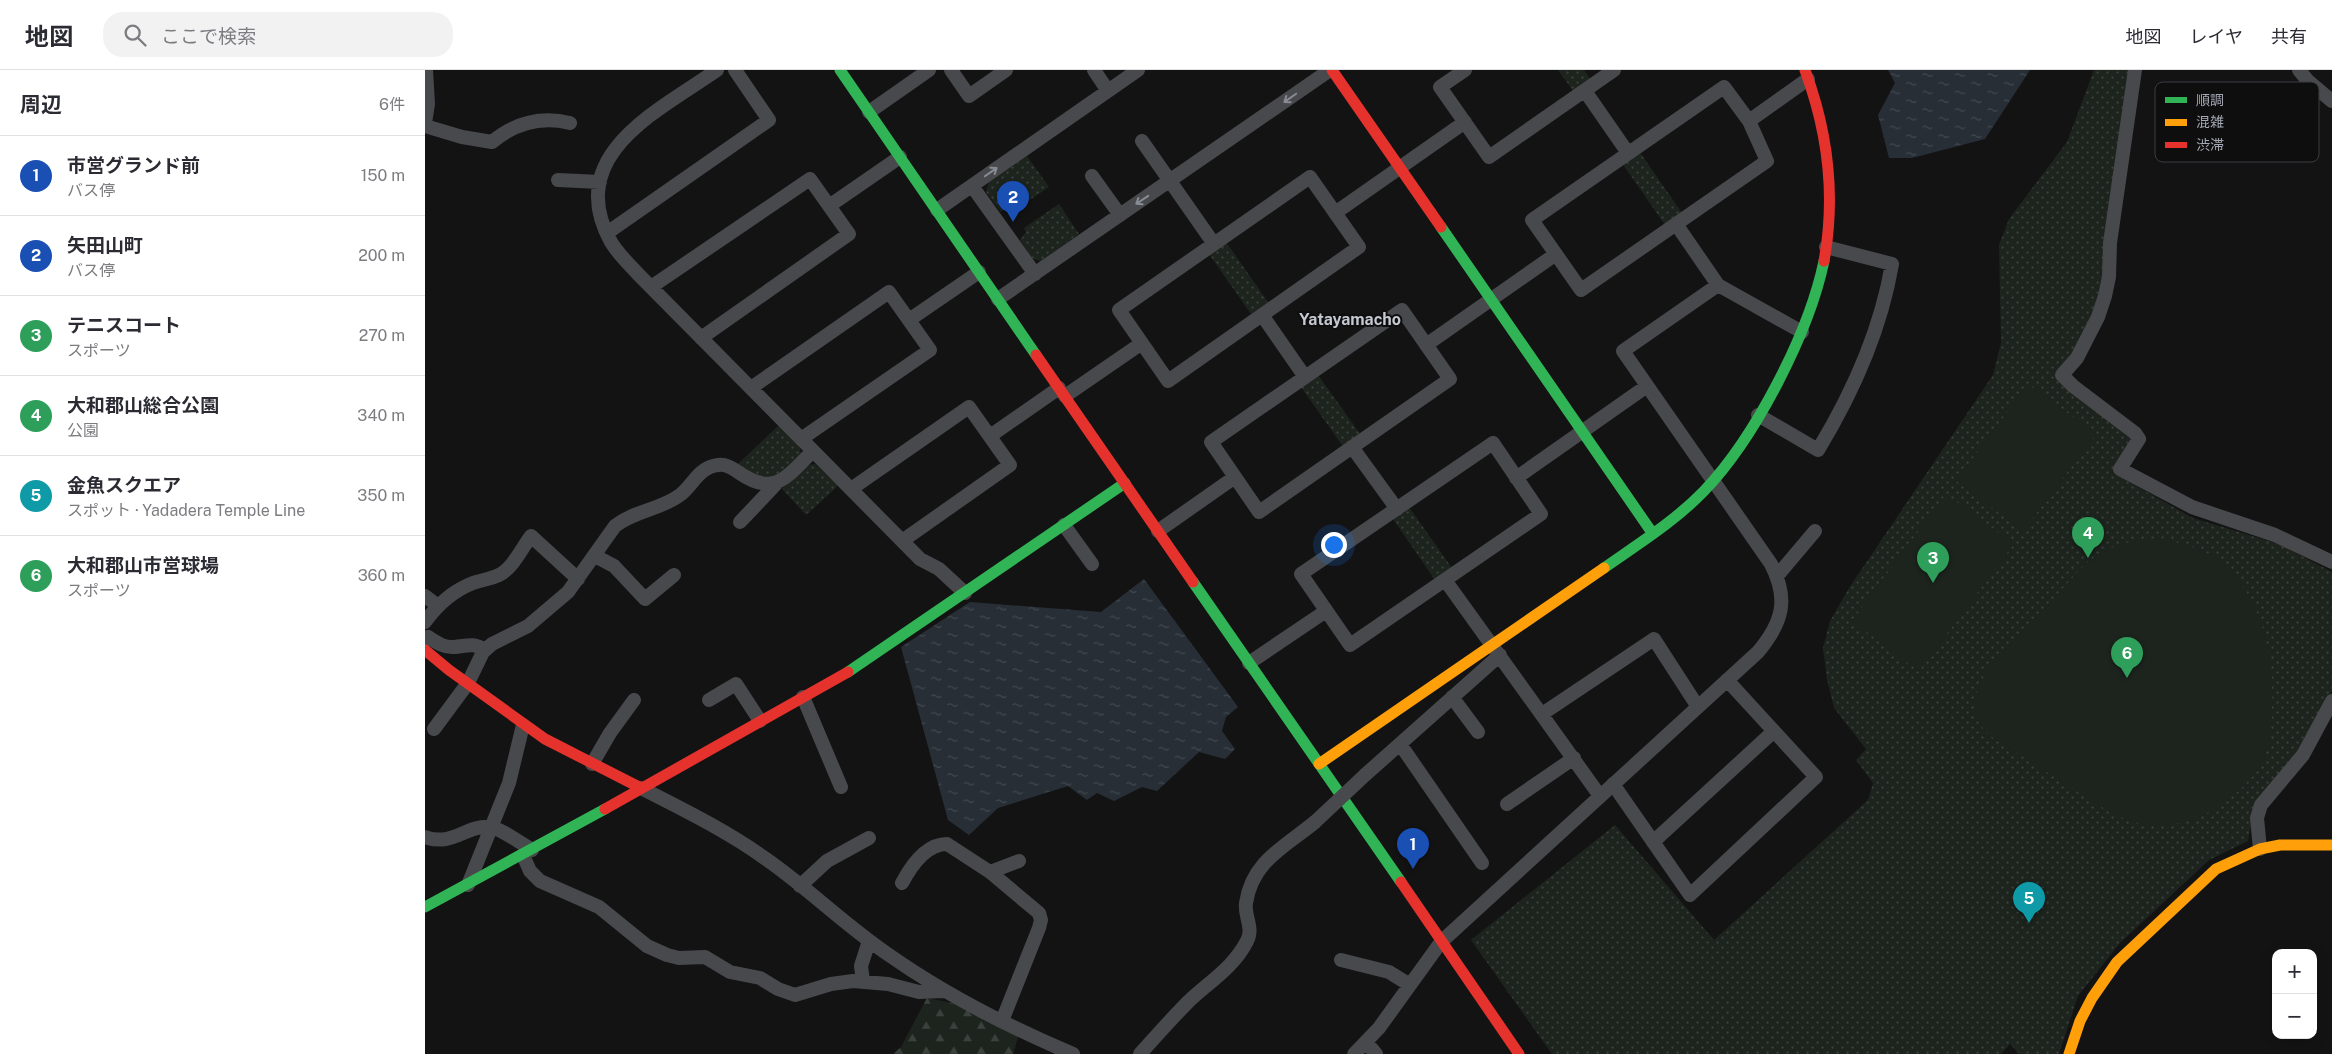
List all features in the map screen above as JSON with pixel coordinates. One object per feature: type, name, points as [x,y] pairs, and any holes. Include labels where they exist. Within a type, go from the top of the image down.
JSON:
[{"type":"street","points":[[426,70],[428,104],[425,124],[462,137],[492,142],[514,126],[528,122],[556,120],[570,123]]},
{"type":"street","points":[[717,70],[702,74],[625,135],[608,157],[600,182],[600,212],[607,233],[618,252],[651,287],[902,541],[920,559],[939,569],[965,593]]},
{"type":"street","points":[[607,233],[769,120],[735,70]]},
{"type":"street","points":[[840,70],[1519,1054]]},
{"type":"street","points":[[869,112],[929,70]]},
{"type":"street","points":[[951,70],[969,96],[1006,70]]},
{"type":"street","points":[[1093,70],[1108,91]]},
{"type":"street","points":[[937,210],[1138,70]]},
{"type":"street","points":[[998,299],[1331,70],[1653,534]]},
{"type":"street","points":[[1465,70],[1440,87],[1489,157],[1614,70]]},
{"type":"street","points":[[2135,70],[2110,242],[2109,277],[2105,296],[2098,317],[2077,358],[2063,375],[2073,386],[2139,438],[2120,469],[2192,507],[2275,535],[2332,562]]},
{"type":"street","points":[[2299,70],[2309,82]]},
{"type":"street","points":[[1319,764],[1496,650],[1653,534],[1681,512],[1713,481],[1739,448],[1759,415],[1802,332],[1819,287],[1826,247],[1831,199],[1819,108],[1806,74],[1749,121]]},
{"type":"street","points":[[1724,87],[1749,121],[1767,161],[1581,290],[1532,220],[1724,87]]},
{"type":"street","points":[[2319,90],[2332,101]]},
{"type":"street","points":[[1585,91],[1629,153]]},
{"type":"street","points":[[1335,213],[1465,122]]},
{"type":"street","points":[[1142,141],[1214,244]]},
{"type":"street","points":[[829,206],[900,157]]},
{"type":"street","points":[[1092,176],[1120,215]]},
{"type":"street","points":[[1310,177],[1335,213],[1359,248],[1168,380],[1119,310],[1310,177]]},
{"type":"street","points":[[651,287],[810,179],[849,234],[701,338]]},
{"type":"street","points":[[558,180],[600,182]]},
{"type":"street","points":[[972,186],[1035,274]]},
{"type":"street","points":[[1675,224],[1718,285],[1802,332]]},
{"type":"street","points":[[1759,415],[1818,450],[1840,409],[1873,334],[1888,288],[1892,264],[1826,247]]},
{"type":"street","points":[[1426,345],[1556,254]]},
{"type":"street","points":[[909,320],[979,272]]},
{"type":"street","points":[[1354,1054],[1366,1042],[1411,985],[1441,942],[1758,652],[1773,633],[1780,615],[1781,588],[1777,576],[1623,351],[1718,285]]},
{"type":"street","points":[[751,388],[889,292],[930,350],[801,439]]},
{"type":"street","points":[[1401,310],[1426,345],[1450,379],[1259,512],[1211,442],[1401,310]]},
{"type":"street","points":[[1262,315],[1305,377]]},
{"type":"street","points":[[989,436],[1142,343]]},
{"type":"street","points":[[1516,478],[1647,386]]},
{"type":"street","points":[[851,489],[969,407],[1010,465],[902,541]]},
{"type":"street","points":[[1493,443],[1516,478],[1541,514],[1350,646],[1301,574],[1493,443]]},
{"type":"street","points":[[1352,447],[1397,509]]},
{"type":"street","points":[[740,522],[775,484],[813,451]]},
{"type":"street","points":[[434,729],[468,683],[485,650],[504,636],[528,626],[568,592],[615,526],[625,518],[674,499],[682,494],[699,473],[719,464],[729,466],[751,481],[768,486],[775,484]]},
{"type":"street","points":[[1158,531],[1235,477]]},
{"type":"street","points":[[425,907],[468,885],[803,698],[854,667],[965,593],[1125,483]]},
{"type":"street","points":[[1064,526],[1092,564]]},
{"type":"street","points":[[1777,576],[1815,531]]},
{"type":"street","points":[[425,622],[437,605],[471,584],[499,575],[509,568],[531,536],[578,579]]},
{"type":"street","points":[[595,556],[614,566],[645,599],[674,575]]},
{"type":"street","points":[[1445,580],[1600,796]]},
{"type":"street","points":[[425,596],[437,605]]},
{"type":"street","points":[[1249,663],[1326,611]]},
{"type":"street","points":[[425,640],[428,637],[440,645],[453,647],[477,644],[485,650]]},
{"type":"street","points":[[1542,714],[1654,640],[1698,707]]},
{"type":"street","points":[[425,650],[523,725],[592,764],[715,826],[768,860],[869,941],[945,991],[1002,1021],[1073,1054]]},
{"type":"street","points":[[1140,1054],[1191,999],[1217,979],[1247,941],[1250,932],[1245,904],[1254,879],[1273,853],[1315,822],[1452,697],[1496,650]]},
{"type":"street","points":[[1613,784],[1690,895],[1816,777],[1727,680]]},
{"type":"street","points":[[709,700],[736,684],[760,721]]},
{"type":"street","points":[[1452,697],[1478,732]]},
{"type":"street","points":[[803,698],[841,787]]},
{"type":"street","points":[[592,764],[610,732],[634,700]]},
{"type":"street","points":[[2260,849],[2257,818],[2261,804],[2303,755],[2332,701]]},
{"type":"street","points":[[468,885],[509,783],[523,725]]},
{"type":"street","points":[[1653,842],[1774,731]]},
{"type":"street","points":[[1400,744],[1482,863]]},
{"type":"street","points":[[1507,804],[1573,758]]},
{"type":"street","points":[[425,837],[443,841],[477,828],[492,827],[527,852],[530,871],[539,881],[599,907],[647,946],[679,958],[705,957],[730,972],[760,978],[778,989],[795,995],[831,984],[863,981],[888,984],[919,992],[945,991]]},
{"type":"street","points":[[800,886],[827,861],[869,838]]},
{"type":"street","points":[[902,883],[906,875],[929,848],[938,844],[947,844],[990,872],[1039,913],[1041,920],[1002,1021]]},
{"type":"street","points":[[2069,1054],[2092,998],[2117,962],[2216,869],[2260,849],[2280,846],[2332,845]]},
{"type":"street","points":[[990,872],[1019,862]]},
{"type":"street","points":[[863,981],[861,966],[869,941]]},
{"type":"street","points":[[1341,960],[1389,972],[1411,985]]},
{"type":"street","points":[[1366,1042],[1376,1054]]},
{"type":"green space","points":[[1558,70],[1584,70],[1591,80],[1574,92]]},
{"type":"green space","points":[[2094,70],[2130,70],[2107,247],[2096,314],[2061,381],[2134,439],[2115,474],[2193,518],[2279,544],[2332,572],[2332,691],[2300,749],[2254,808],[2248,841],[2209,860],[2120,943],[2078,996],[2059,1054],[2019,1054],[2010,1044],[2001,1054],[1552,1054],[1471,940],[1615,825],[1714,940],[1868,800],[1873,783],[1856,760],[1866,749],[1834,708],[1827,679],[1823,648],[1830,621],[1849,588],[1993,375],[2001,343],[1999,245],[2009,219],[2067,142]]},
{"type":"green space","points":[[1639,151],[1682,213],[1665,225],[1622,163]]},
{"type":"green space","points":[[1027,156],[1049,187],[1012,212],[1008,207],[1001,212],[986,192],[989,182]]},
{"type":"green space","points":[[1059,204],[1079,234],[1041,261],[1033,259],[1020,240],[1026,232],[1024,228]]},
{"type":"green space","points":[[1226,242],[1268,302],[1251,314],[1209,254]]},
{"type":"green space","points":[[1318,375],[1361,435],[1344,448],[1301,387]]},
{"type":"green space","points":[[2028,384],[2096,434],[2023,531],[1956,481]]},
{"type":"green space","points":[[779,425],[800,448],[801,454],[777,477],[761,479],[737,465]]},
{"type":"green space","points":[[815,464],[838,486],[806,515],[782,489],[808,465]]},
{"type":"green space","points":[[1946,494],[2014,544],[1919,671],[1852,621]]},
{"type":"green space","points":[[1409,507],[1452,568],[1435,580],[1393,519]]},
{"type":"green space","points":[[2160,538],[2193,547],[2215,558],[2236,577],[2247,593],[2256,611],[2268,649],[2271,669],[2272,708],[2270,736],[2266,753],[2257,770],[2238,791],[2224,803],[2200,817],[2172,824],[2153,825],[2134,822],[2104,808],[1997,741],[1982,727],[1978,720],[1975,706],[1980,684],[1987,671],[2086,563],[2108,549],[2133,541]]},
{"type":"green space","points":[[927,998],[957,1004],[1019,1034],[1013,1054],[893,1054],[901,1047]]},
{"type":"water","points":[[1888,70],[2030,70],[1985,139],[1912,158],[1889,158],[1878,115],[1895,83]]},
{"type":"water","points":[[1144,579],[1238,707],[1226,717],[1222,731],[1235,749],[1225,759],[1199,752],[1157,791],[1142,787],[1114,801],[1097,793],[1087,800],[1068,786],[998,808],[969,835],[948,820],[901,647],[970,602],[1101,612]]},
{"type":"traffic: fast","points":[[840,70],[1036,355]]},
{"type":"traffic: fast","points":[[1441,227],[1653,534]]},
{"type":"traffic: fast","points":[[1604,568],[1681,513],[1704,491],[1742,443],[1760,414],[1793,351],[1817,289],[1824,261]]},
{"type":"traffic: fast","points":[[848,672],[1125,483]]},
{"type":"traffic: fast","points":[[1193,582],[1401,882]]},
{"type":"traffic: fast","points":[[425,907],[605,809]]},
{"type":"traffic: slow","points":[[1319,764],[1604,568]]},
{"type":"traffic: slow","points":[[2069,1054],[2080,1021],[2092,998],[2117,962],[2216,869],[2260,849],[2280,845],[2332,845]]},
{"type":"traffic: jam","points":[[1332,70],[1441,227]]},
{"type":"traffic: jam","points":[[1805,70],[1819,117],[1828,164],[1829,212],[1824,261]]},
{"type":"traffic: jam","points":[[1036,355],[1193,582]]},
{"type":"traffic: jam","points":[[425,650],[449,670],[545,739],[641,788]]},
{"type":"traffic: jam","points":[[605,809],[848,672]]},
{"type":"traffic: jam","points":[[1401,882],[1519,1054]]},
{"type":"place","name":"矢田山町","points":[[1013,222]]},
{"type":"place","name":"大和郡山総合公園","points":[[2088,558]]},
{"type":"place","name":"テニスコート","points":[[1933,583]]},
{"type":"place","name":"大和郡山市営球場","points":[[2127,678]]},
{"type":"place","name":"市営グランド前","points":[[1413,869]]},
{"type":"place","name":"金魚スクエア","points":[[2029,923]]},
{"type":"district","name":"Yatayamacho","points":[[1350,319]]}]
